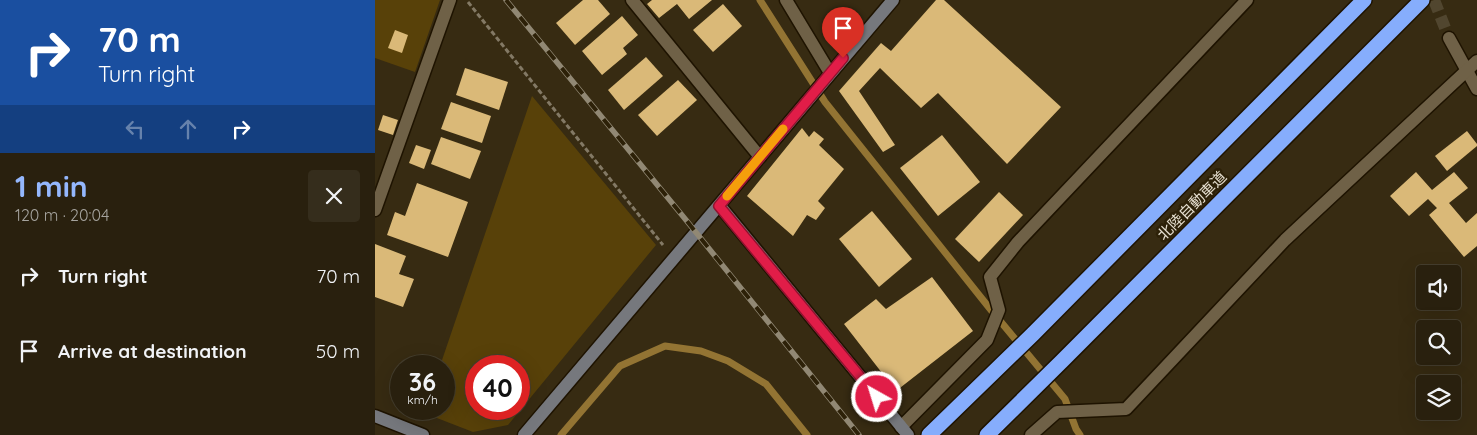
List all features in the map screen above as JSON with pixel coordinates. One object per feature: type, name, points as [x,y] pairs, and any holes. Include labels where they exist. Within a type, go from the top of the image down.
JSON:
[{"type":"highway","name":"北陸自動車道","points":[[929,435],[1033,334],[1364,0]]},
{"type":"highway","name":"北陸自動車道","points":[[987,435],[1422,0]]},
{"type":"street","points":[[375,210],[449,0]]},
{"type":"street","points":[[632,0],[760,157]]},
{"type":"street","points":[[786,0],[830,73]]},
{"type":"street","points":[[524,435],[893,0]]},
{"type":"street","points":[[719,206],[904,431],[987,340],[999,310],[990,277],[1018,242],[1247,0]]},
{"type":"street","points":[[1449,38],[1477,89]]},
{"type":"street","points":[[1031,435],[1057,412],[1127,409],[1285,240],[1477,61]]},
{"type":"street","points":[[375,416],[423,435]]},
{"type":"path","points":[[466,0],[675,257]]},
{"type":"shaded area","points":[[375,0],[440,0],[415,72],[375,58]]},
{"type":"shaded area","points":[[532,96],[656,245],[530,398],[530,355],[465,355],[465,420],[512,420],[508,425],[473,432],[442,420],[455,420],[455,355],[444,355]]},
{"type":"building","points":[[583,0],[598,0],[610,14],[575,45],[556,23]]},
{"type":"building","points":[[652,0],[712,0],[689,19],[677,4],[659,18],[647,4]]},
{"type":"building","points":[[936,0],[944,0],[1061,107],[1007,164],[938,93],[921,108],[880,68],[859,91],[895,145],[883,152],[839,91],[881,43],[891,51]]},
{"type":"building","points":[[723,4],[742,26],[713,52],[693,30]]},
{"type":"building","points":[[622,16],[638,35],[623,48],[627,54],[602,75],[582,51]]},
{"type":"building","points":[[395,30],[408,35],[402,53],[388,48]]},
{"type":"building","points":[[646,57],[663,76],[624,110],[608,90]]},
{"type":"building","points":[[465,68],[508,82],[499,110],[456,95]]},
{"type":"building","points":[[678,80],[697,100],[657,136],[638,115]]},
{"type":"building","points":[[451,102],[491,116],[482,143],[441,129]]},
{"type":"building","points":[[383,115],[398,120],[393,135],[378,130]]},
{"type":"building","points":[[802,128],[809,137],[814,131],[824,139],[819,145],[844,169],[818,201],[825,208],[816,220],[807,215],[793,236],[747,196]]},
{"type":"building","points":[[1467,131],[1477,146],[1447,171],[1435,156]]},
{"type":"building","points":[[942,135],[980,182],[938,216],[900,168]]},
{"type":"building","points":[[441,137],[481,151],[470,179],[431,164]]},
{"type":"building","points":[[416,145],[431,150],[424,169],[409,163]]},
{"type":"building","points":[[1416,172],[1432,190],[1454,172],[1468,188],[1449,203],[1466,223],[1477,213],[1477,246],[1464,257],[1429,215],[1437,208],[1428,199],[1409,216],[1390,196]]},
{"type":"building","points":[[417,183],[468,202],[448,257],[387,235],[395,212],[405,216]]},
{"type":"building","points":[[999,192],[1023,215],[979,262],[955,239]]},
{"type":"building","points":[[872,211],[912,259],[879,287],[839,239]]},
{"type":"building","points":[[375,244],[406,256],[399,274],[414,279],[403,307],[375,297]]},
{"type":"building","points":[[932,277],[973,331],[896,391],[844,324],[876,299],[886,309]]},
{"type":"waterway","points":[[760,0],[825,102],[991,310],[1065,399],[1080,435]]},
{"type":"waterway","points":[[561,435],[620,366],[665,346],[701,351],[728,361],[766,384],[807,435]]},
{"type":"tunnel","points":[[1434,0],[1449,38]]},
{"type":"railway","points":[[506,0],[859,435]]},
{"type":"slow traffic","points":[[727,196],[783,129]]},
{"type":"route","points":[[843,58],[719,206],[877,397]]}]
